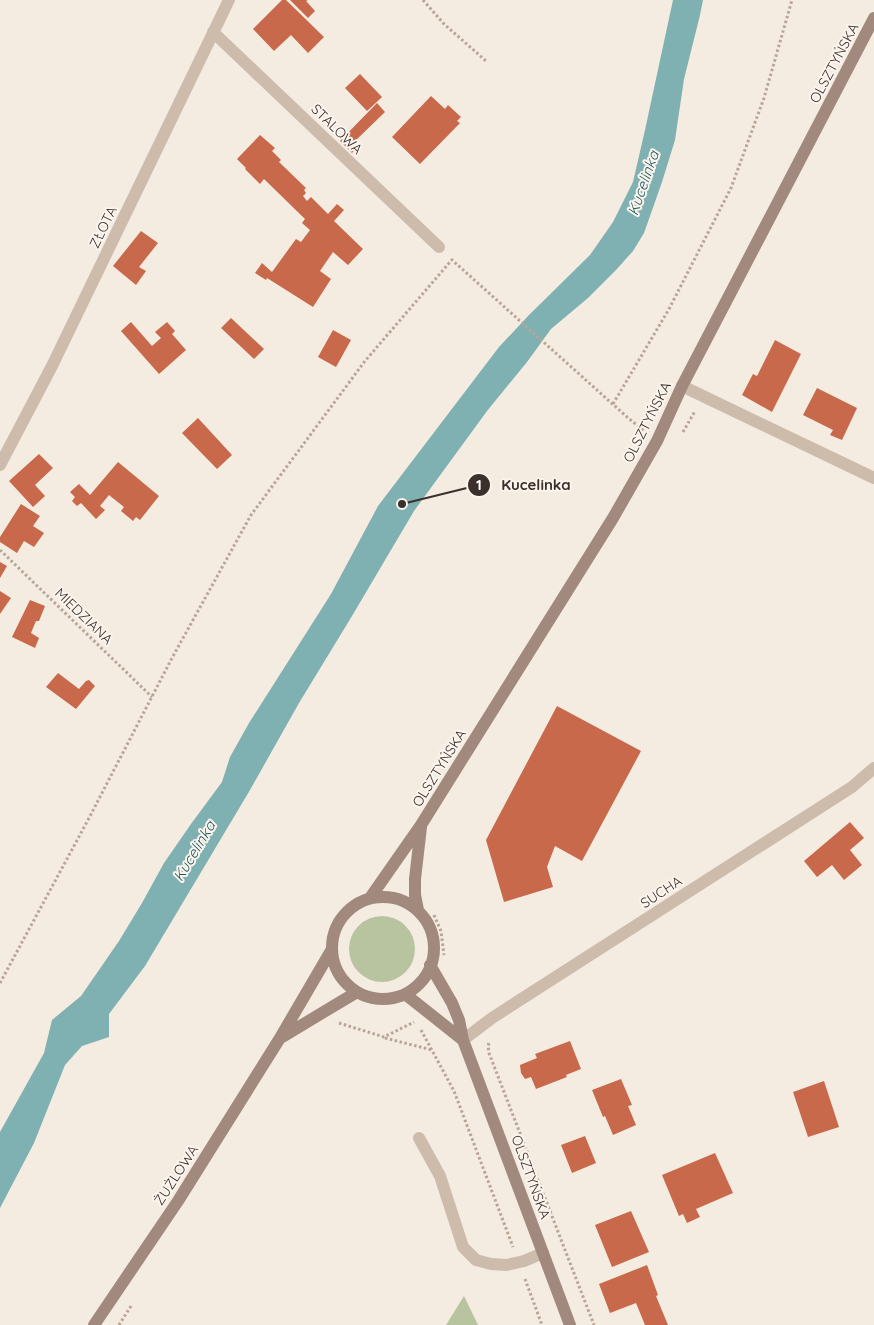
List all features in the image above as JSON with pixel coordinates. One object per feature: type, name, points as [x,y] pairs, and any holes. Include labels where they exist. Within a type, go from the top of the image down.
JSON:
[{"type":"street","name":"ZŁOTA","points":[[0,465],[52,366],[229,0]]},
{"type":"street","name":"OLSZTYŃSKA","points":[[370,898],[421,825],[613,518],[657,441],[682,386],[874,18]]},
{"type":"street","name":"STALOWA","points":[[213,32],[439,247]]},
{"type":"street","points":[[682,386],[874,478]]},
{"type":"street","name":"SUCHA","points":[[464,1040],[492,1018],[852,787],[874,768]]},
{"type":"street","name":"OLSZTYŃSKA","points":[[418,910],[415,895],[415,879],[421,825]]},
{"type":"street","points":[[387,897],[403,901],[418,910],[428,923],[433,939],[433,955],[428,971],[418,984],[405,994],[389,998],[373,998],[357,992],[344,981],[335,966],[332,949],[334,932],[342,917],[354,905],[370,898],[387,897]]},
{"type":"street","name":"ŻUŻLOWA","points":[[94,1325],[178,1201],[280,1038],[332,949]]},
{"type":"street","name":"OLSZTYŃSKA","points":[[430,965],[452,1003],[459,1020],[464,1040],[570,1325]]},
{"type":"street","name":"ŻUŻLOWA","points":[[280,1038],[357,992]]},
{"type":"street","points":[[405,994],[464,1040]]},
{"type":"street","points":[[419,1138],[440,1176],[463,1247],[476,1260],[491,1264],[507,1265],[543,1253]]},
{"type":"path","points":[[423,0],[444,24],[486,60]]},
{"type":"path","points":[[613,404],[669,309],[731,188],[764,98],[792,0]]},
{"type":"path","points":[[0,983],[88,820],[172,658],[251,515],[365,361],[452,260]]},
{"type":"path","points":[[460,268],[657,441]]},
{"type":"path","points":[[682,434],[703,396]]},
{"type":"path","name":"MIEDZIANA","points":[[0,550],[152,697]]},
{"type":"path","points":[[434,914],[441,931],[444,958]]},
{"type":"path","points":[[330,1021],[433,1051]]},
{"type":"path","points":[[384,1038],[415,1022],[433,1051],[454,1091],[542,1325]]},
{"type":"path","points":[[490,1040],[488,1046],[489,1053],[594,1325]]},
{"type":"path","points":[[119,1325],[134,1300]]},
{"type":"green space","points":[[375,916],[389,916],[401,921],[410,930],[415,942],[413,962],[406,973],[389,982],[375,982],[363,977],[354,968],[349,956],[349,942],[354,930],[363,921]]},
{"type":"green space","points":[[464,1296],[478,1325],[446,1325]]},
{"type":"water","points":[[673,0],[703,0],[684,79],[675,140],[644,233],[633,251],[616,270],[588,298],[551,329],[487,411],[414,511],[145,966],[109,1014],[109,1037],[82,1046],[65,1065],[34,1143],[0,1208],[0,1132],[44,1053],[52,1020],[81,996],[119,941],[164,863],[222,782],[230,757],[249,723],[331,594],[378,506],[499,347],[590,255],[613,222],[633,182]]},
{"type":"building","points":[[282,0],[286,0],[324,37],[308,53],[291,35],[274,51],[253,29]]},
{"type":"building","points":[[290,0],[308,0],[306,1],[315,11],[308,18]]},
{"type":"building","points":[[360,74],[382,97],[367,111],[345,88]]},
{"type":"building","points":[[431,96],[445,109],[448,105],[461,117],[457,121],[460,123],[420,164],[392,137]]},
{"type":"building","points":[[377,103],[385,112],[352,144],[356,148],[352,153],[340,141]]},
{"type":"building","points":[[260,135],[275,148],[272,151],[281,160],[279,162],[306,188],[304,190],[306,193],[303,196],[307,201],[311,197],[328,214],[337,204],[344,210],[334,221],[363,249],[348,265],[333,252],[320,271],[331,279],[313,307],[267,278],[266,280],[255,273],[262,263],[272,272],[296,239],[301,242],[310,230],[302,223],[305,219],[264,179],[260,184],[237,159]]},
{"type":"building","points":[[141,231],[158,243],[139,267],[146,271],[136,285],[113,266]]},
{"type":"building","points":[[231,318],[264,349],[254,359],[221,328]]},
{"type":"building","points":[[131,322],[152,346],[161,338],[155,332],[167,322],[175,331],[172,334],[186,350],[159,374],[121,331]]},
{"type":"building","points":[[333,330],[351,340],[336,367],[318,357]]},
{"type":"building","points":[[775,340],[801,354],[772,412],[742,395],[753,374],[757,376]]},
{"type":"building","points":[[817,388],[857,408],[842,440],[830,435],[833,430],[803,415]]},
{"type":"building","points":[[198,418],[232,455],[217,469],[182,433]]},
{"type":"building","points":[[39,454],[53,468],[35,485],[45,496],[33,507],[9,481]]},
{"type":"building","points":[[118,462],[159,496],[140,520],[136,517],[133,521],[121,511],[124,507],[109,495],[100,506],[105,510],[96,519],[81,503],[77,506],[72,501],[75,497],[70,492],[79,484],[90,495]]},
{"type":"building","points":[[21,504],[40,516],[33,526],[44,533],[34,547],[24,541],[17,553],[0,542],[0,537]]},
{"type":"building","points":[[0,562],[7,566],[0,578]]},
{"type":"building","points":[[0,591],[11,598],[0,614]]},
{"type":"building","points":[[30,600],[45,606],[39,621],[36,621],[31,633],[39,638],[35,648],[12,637]]},
{"type":"building","points":[[58,673],[79,689],[89,680],[95,686],[76,709],[46,687]]},
{"type":"building","points":[[557,706],[641,751],[582,861],[555,846],[547,867],[553,887],[504,902],[486,840]]},
{"type":"building","points":[[850,822],[864,838],[850,850],[862,865],[844,880],[832,865],[817,877],[804,861]]},
{"type":"building","points":[[570,1041],[581,1069],[566,1075],[567,1077],[536,1089],[531,1077],[525,1079],[521,1073],[520,1065],[537,1058],[535,1054]]},
{"type":"building","points":[[621,1079],[632,1105],[628,1106],[636,1125],[613,1135],[592,1090]]},
{"type":"building","points":[[824,1081],[839,1127],[808,1137],[793,1092]]},
{"type":"building","points":[[585,1136],[596,1163],[572,1173],[561,1145]]},
{"type":"building","points":[[715,1153],[733,1193],[696,1209],[700,1217],[687,1223],[683,1214],[679,1216],[662,1175]]},
{"type":"building","points":[[631,1211],[649,1252],[612,1267],[595,1225]]},
{"type":"building","points":[[647,1265],[658,1295],[656,1296],[668,1325],[645,1325],[636,1303],[610,1313],[599,1284]]},
{"type":"place","name":"Kucelinka","points":[[402,504]]}]
